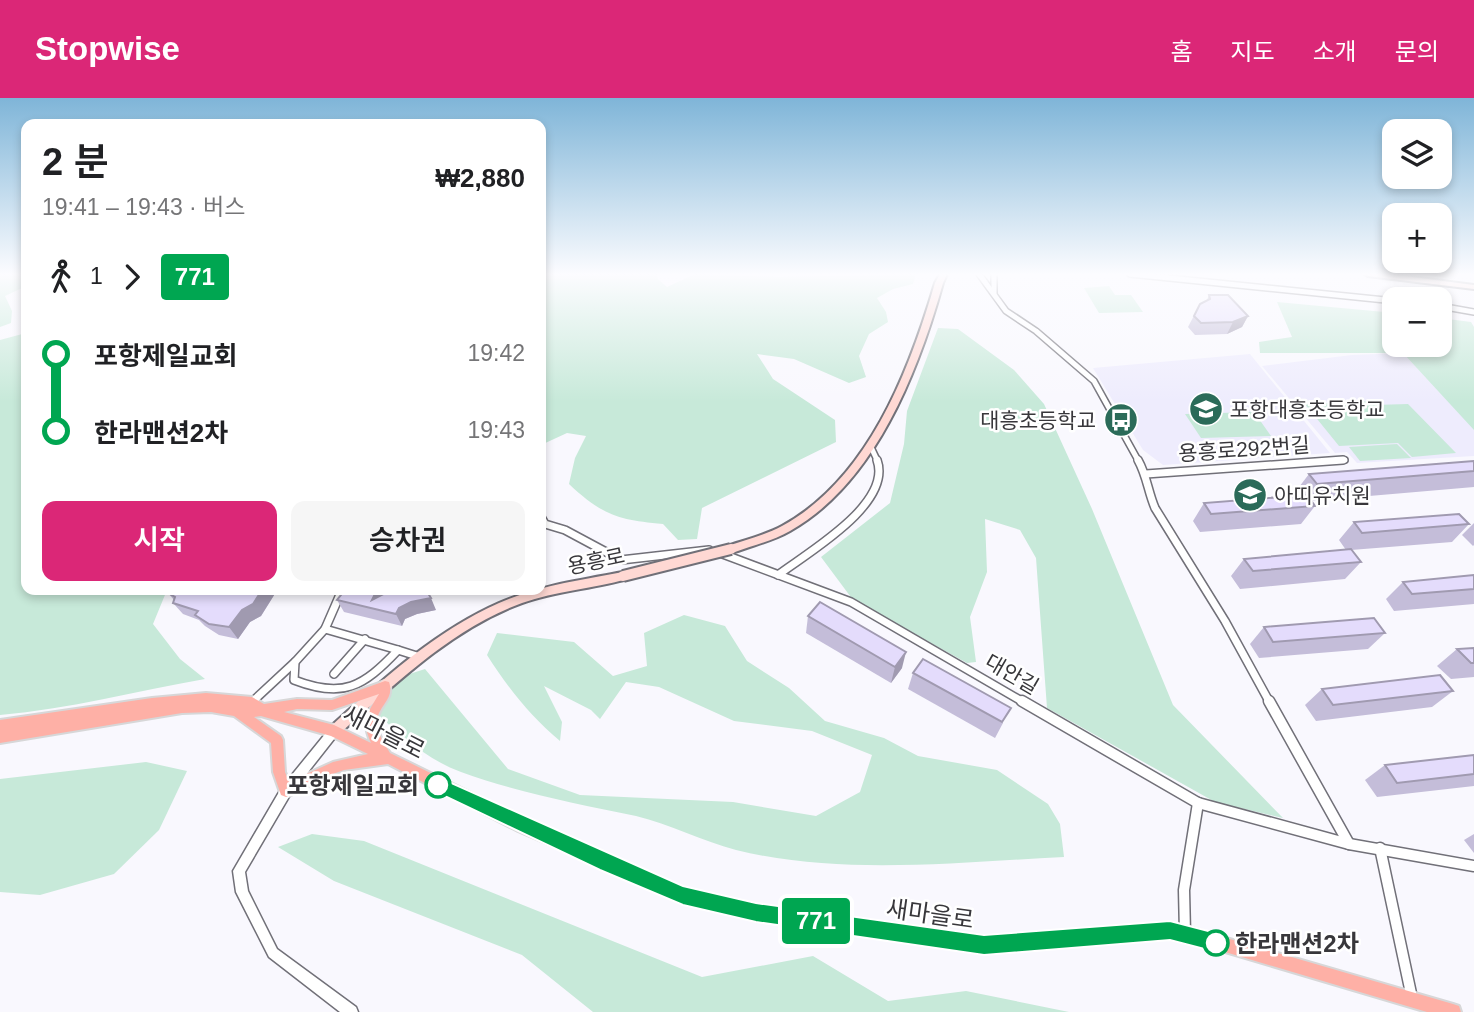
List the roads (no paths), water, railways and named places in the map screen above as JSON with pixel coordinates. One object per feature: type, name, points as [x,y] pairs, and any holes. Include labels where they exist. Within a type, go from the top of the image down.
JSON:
[{"type":"main road","name":"용흥로","points":[[546,592],[731,549],[787,528],[836,491],[870,444],[920,349],[929,317]]},
{"type":"main road","name":"용흥로","points":[[334,731],[421,657],[490,612],[537,595]]},
{"type":"main road","points":[[263,711],[297,704],[332,705],[385,686],[386,696],[372,713],[372,725],[373,737],[387,760]]},
{"type":"main road","points":[[0,726],[152,703],[206,698],[253,702]]},
{"type":"main road","name":"새마을로","points":[[253,702],[263,711]]},
{"type":"main road","name":"새마을로","points":[[0,737],[182,708],[263,711],[334,731],[387,760],[523,826],[683,895],[756,912],[984,945],[1170,931],[1185,933],[1452,1012]]},
{"type":"main road","points":[[234,711],[269,732],[277,740],[279,772],[286,791],[324,768],[358,759],[387,760]]},
{"type":"street","points":[[1014,317],[1036,331],[1094,381],[1146,474],[1146,488],[1155,508],[1226,621],[1349,844]]},
{"type":"street","points":[[778,575],[856,516],[877,491],[880,469],[870,444]]},
{"type":"street","name":"용흥로292번길","points":[[1146,474],[1345,460]]},
{"type":"street","name":"대안길","points":[[546,525],[565,530],[621,560],[713,550],[851,602],[1198,803],[1349,844],[1474,866]]},
{"type":"street","points":[[253,702],[295,662],[324,629],[342,595]]},
{"type":"street","points":[[324,629],[421,657]]},
{"type":"street","points":[[334,674],[365,639]]},
{"type":"street","points":[[295,662],[295,680],[326,690],[344,690],[370,680],[398,650]]},
{"type":"street","name":"용흥로","points":[[334,731],[286,791],[239,872],[242,892],[273,953],[351,1012]]},
{"type":"street","points":[[1185,933],[1184,890],[1198,803]]},
{"type":"street","points":[[1380,848],[1412,999]]},
{"type":"place","name":"포항대흥초등학교","points":[[1206,409]]},
{"type":"place","name":"대흥초등학교","points":[[1121,420]]},
{"type":"place","name":"아띠유치원","points":[[1250,495]]},
{"type":"place","name":"포항제일교회","points":[[438,785]]},
{"type":"place","name":"한라맨션2차","points":[[1216,943]]}]
